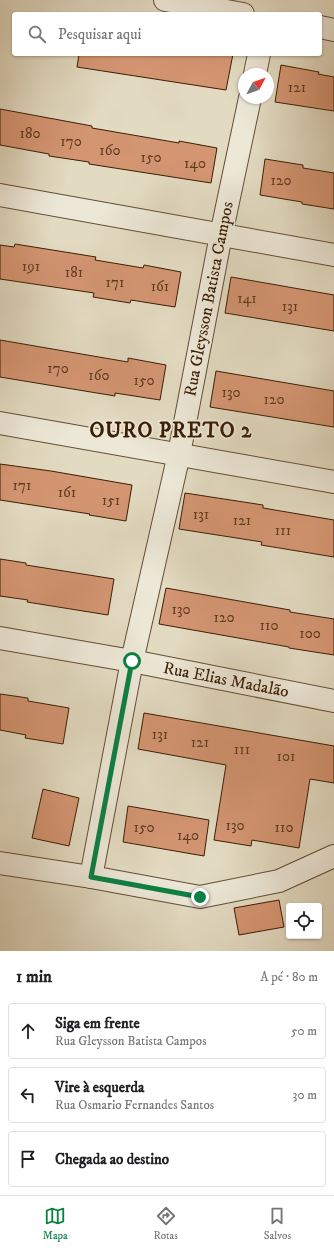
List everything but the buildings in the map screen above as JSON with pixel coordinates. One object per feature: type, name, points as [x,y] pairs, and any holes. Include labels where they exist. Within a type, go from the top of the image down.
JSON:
[{"type":"street","points":[[165,0],[232,12]]},
{"type":"street","points":[[322,27],[334,30]]},
{"type":"street","points":[[256,68],[259,56]]},
{"type":"street","name":"Rua Gleysson Batista Campos","points":[[91,877],[132,661],[179,454],[221,235],[249,104]]},
{"type":"street","points":[[0,195],[334,255]]},
{"type":"street","points":[[0,423],[334,482]]},
{"type":"street","name":"Rua Elias Madalão","points":[[0,638],[132,661],[334,701]]},
{"type":"street","points":[[0,863],[91,877],[200,897],[279,880],[334,856]]},
{"type":"district","name":"OURO PRETO 2","points":[[171,431]]},
{"type":"route","points":[[132,661],[91,877],[200,897]]}]
